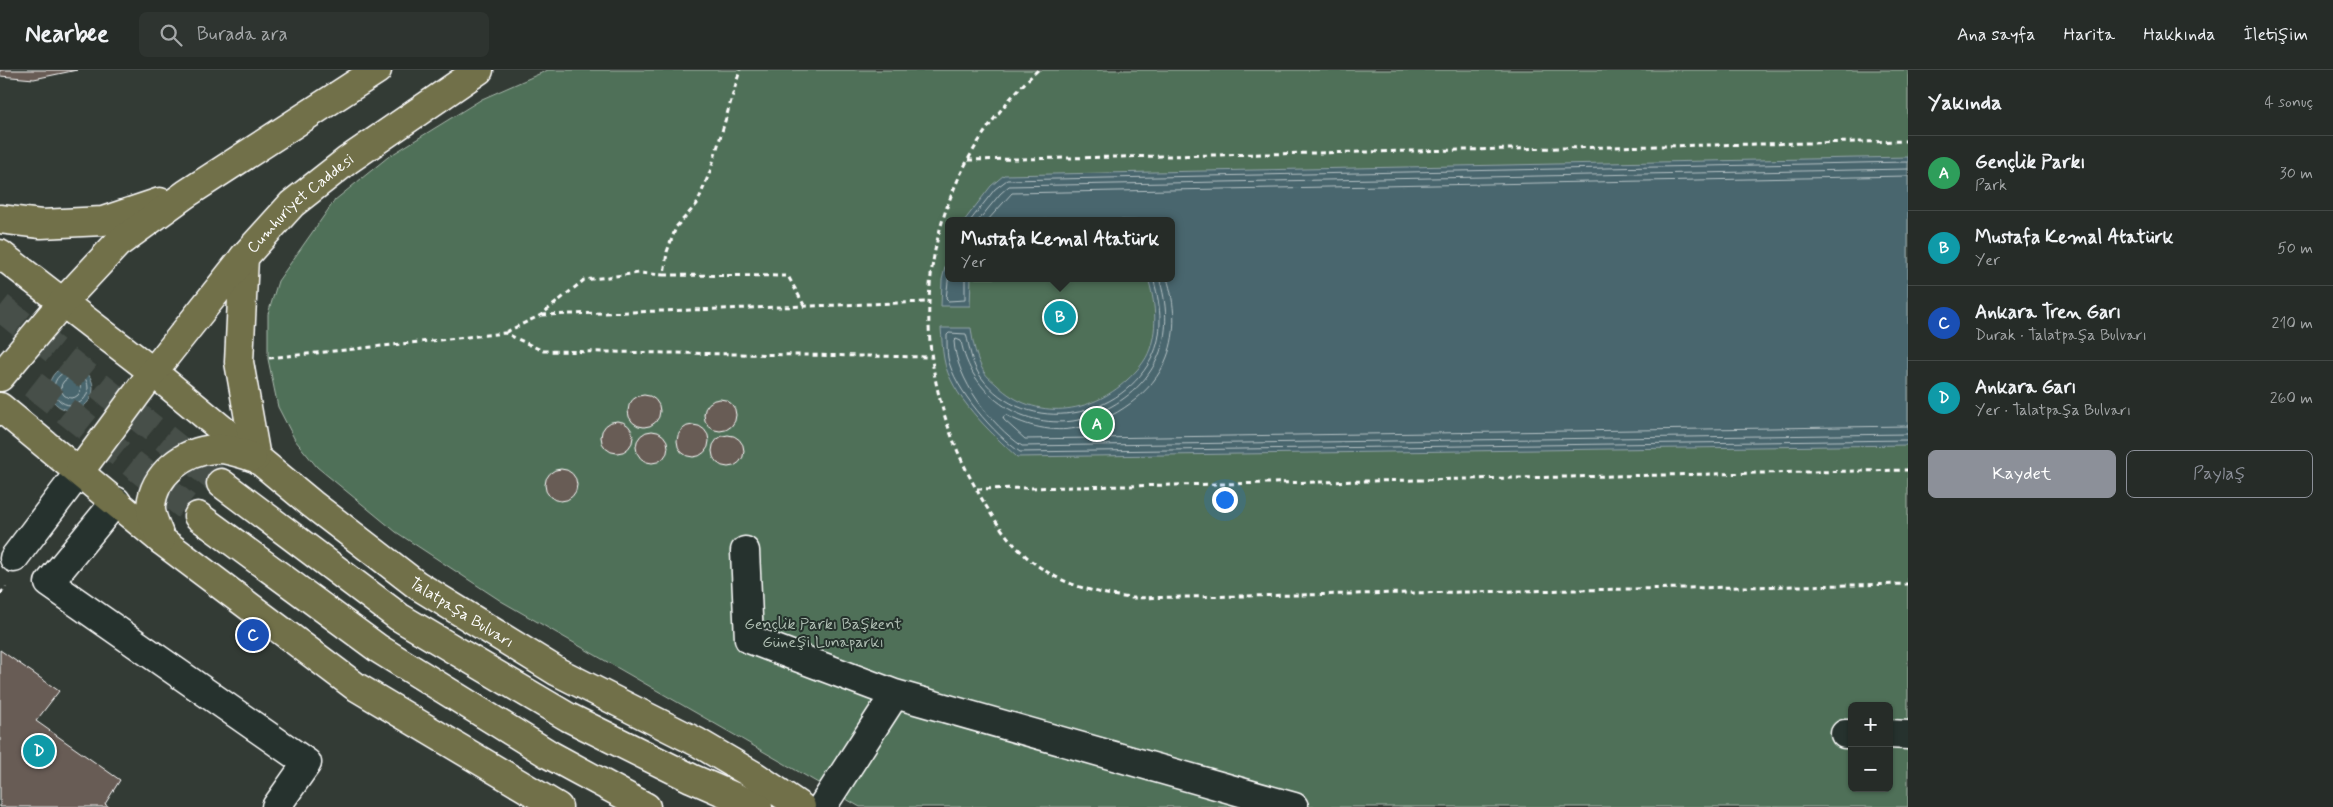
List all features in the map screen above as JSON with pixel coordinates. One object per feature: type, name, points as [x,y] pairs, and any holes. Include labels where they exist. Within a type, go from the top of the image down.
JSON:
[{"type":"main road","points":[[0,377],[62,303],[117,244],[186,194],[377,70]]},
{"type":"main road","name":"Cumhuriyet Caddesi","points":[[80,471],[153,372],[244,257],[292,204],[341,165],[479,70]]},
{"type":"main road","points":[[0,219],[42,224],[103,222],[186,194]]},
{"type":"main road","name":"Talatpaşa Bulvarı","points":[[0,254],[153,372],[256,458],[417,585],[558,672],[697,742],[755,776],[801,807]]},
{"type":"main road","points":[[161,540],[151,508],[160,481],[180,460],[194,453],[216,449],[234,451],[256,458],[239,362],[244,257]]},
{"type":"main road","points":[[0,407],[80,471],[161,540],[355,686],[531,793],[558,807]]},
{"type":"main road","points":[[222,483],[399,617],[568,717],[691,778],[758,807]]},
{"type":"main road","points":[[198,516],[379,649],[550,755],[646,807]]},
{"type":"lane","points":[[80,471],[7,553],[307,763],[276,807]]},
{"type":"lane","points":[[49,583],[116,501]]},
{"type":"lane","points":[[745,551],[749,639],[895,694],[1294,807]]},
{"type":"lane","points":[[822,807],[895,694]]},
{"type":"lane","points":[[1893,734],[1908,735]]},
{"type":"path","points":[[664,275],[667,252],[676,227],[697,204],[711,169],[740,70]]},
{"type":"path","points":[[1038,70],[996,115],[968,160],[942,222],[933,262],[928,302],[930,357],[945,421],[959,456],[988,512],[1002,532],[1038,566],[1060,579],[1083,588],[1131,598],[1908,584]]},
{"type":"path","points":[[968,160],[1908,141]]},
{"type":"path","points":[[239,362],[506,333],[541,315],[584,280],[639,273],[788,276],[805,306]]},
{"type":"path","points":[[541,315],[928,302]]},
{"type":"path","points":[[506,333],[543,351],[930,357]]},
{"type":"path","points":[[977,490],[1908,470]]},
{"type":"green space","name":"Gençlik Parkı Başkent Güneşi Lunaparkı","points":[[548,70],[1908,70],[1908,807],[860,807],[501,601],[396,532],[317,467],[295,440],[278,407],[268,359],[268,314],[278,281],[335,200],[388,157],[482,99]]},
{"type":"water","points":[[1908,157],[1908,445],[1017,457],[984,425],[954,386],[944,359],[941,328],[971,328],[975,351],[984,372],[1012,397],[1028,405],[1045,409],[1063,409],[1097,400],[1127,380],[1146,358],[1150,349],[1155,314],[1149,282],[1175,282],[1175,217],[967,217],[991,186],[1004,175]]},
{"type":"water","points":[[945,268],[945,282],[971,282],[970,306],[941,306],[942,280]]},
{"type":"water","points":[[71,366],[83,370],[89,376],[93,388],[89,400],[83,406],[71,410],[59,406],[53,400],[49,388],[53,376],[59,370]]},
{"type":"building","points":[[0,70],[77,70],[34,79],[0,76]]},
{"type":"building","points":[[644,395],[650,396],[655,400],[659,405],[659,417],[655,422],[650,426],[644,427],[638,426],[633,422],[629,417],[628,411],[629,405],[633,400],[638,396]]},
{"type":"building","points":[[720,399],[726,400],[731,404],[735,409],[735,421],[731,426],[726,430],[720,431],[714,430],[709,426],[705,421],[704,415],[705,409],[709,404],[714,400]]},
{"type":"building","points":[[617,421],[623,422],[628,426],[632,431],[632,443],[628,448],[623,452],[617,453],[611,452],[606,448],[602,443],[601,437],[602,431],[606,426],[611,422]]},
{"type":"building","points":[[693,425],[699,426],[704,430],[708,435],[708,447],[704,452],[699,456],[693,457],[687,456],[682,452],[678,447],[677,441],[678,435],[682,430],[687,426]]},
{"type":"building","points":[[652,431],[658,432],[663,436],[667,441],[667,453],[663,458],[658,462],[652,463],[646,462],[641,458],[637,453],[636,447],[637,441],[641,436],[646,432]]},
{"type":"building","points":[[728,435],[734,436],[739,440],[743,445],[743,457],[739,462],[734,466],[728,467],[722,466],[717,462],[713,457],[712,451],[713,445],[717,440],[722,436]]},
{"type":"building","points":[[561,469],[567,470],[572,474],[576,479],[576,491],[572,496],[567,500],[561,501],[555,500],[550,496],[546,491],[545,485],[546,479],[550,474],[555,470]]},
{"type":"building","points":[[0,650],[59,691],[36,721],[120,780],[105,804],[109,807],[0,807]]},
{"type":"tunnel","points":[[0,307],[221,483]]},
{"type":"tunnel","points":[[0,358],[198,516]]},
{"type":"place","name":"Mustafa Kemal Atatürk","points":[[1060,317]]},
{"type":"place","name":"Gençlik Parkı","points":[[1097,424]]},
{"type":"place","name":"Ankara Tren Garı","points":[[253,635]]},
{"type":"place","name":"Ankara Garı","points":[[39,751]]}]
